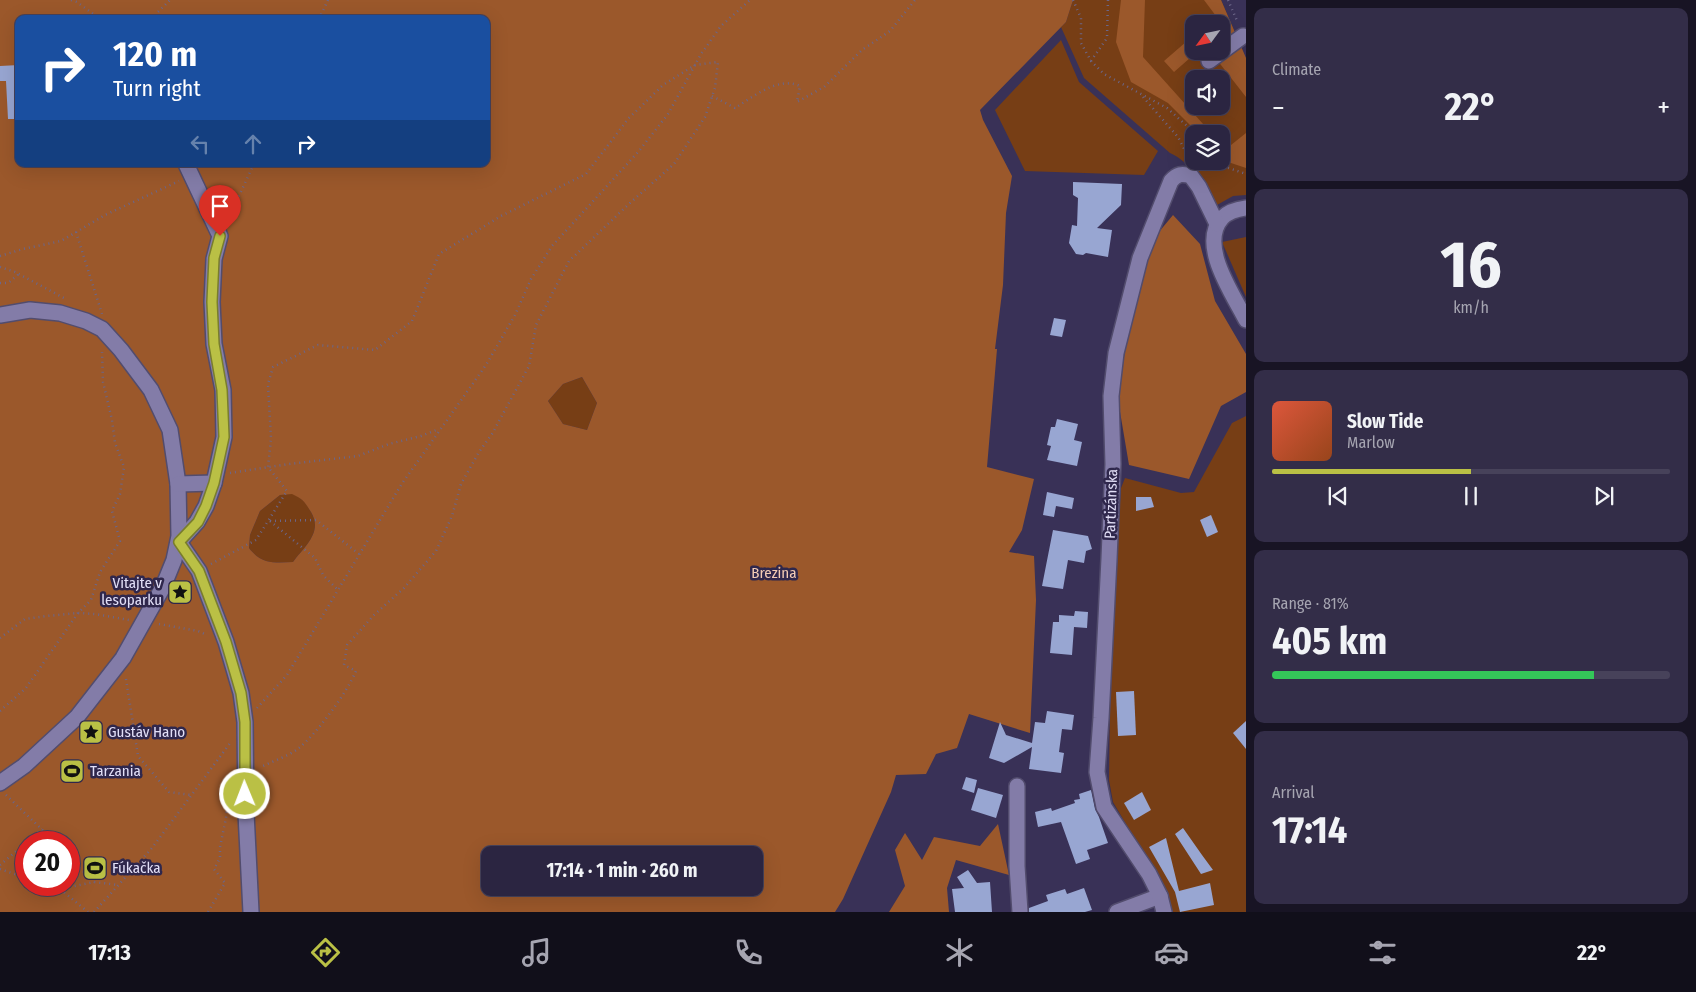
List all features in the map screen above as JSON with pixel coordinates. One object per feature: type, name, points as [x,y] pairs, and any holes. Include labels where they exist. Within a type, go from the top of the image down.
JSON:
[{"type":"street","points":[[1209,61],[1242,34]]},
{"type":"street","points":[[179,542],[198,522],[206,506],[214,483],[224,437],[222,390],[214,344],[212,302],[214,258],[220,236],[193,168]]},
{"type":"street","name":"Partizánska","points":[[1164,912],[1160,896],[1149,874],[1104,807],[1097,772],[1113,464],[1111,396],[1116,353],[1140,258],[1171,181],[1175,176],[1182,174],[1191,176]]},
{"type":"street","points":[[1191,176],[1199,187],[1216,224]]},
{"type":"street","points":[[1246,208],[1225,215],[1216,224],[1213,236],[1213,248],[1221,272],[1246,320]]},
{"type":"street","points":[[0,315],[30,310],[60,312],[102,329],[121,350],[151,390],[170,430],[178,484],[179,542],[163,587],[123,658],[77,717],[24,766],[0,783]]},
{"type":"street","points":[[178,484],[214,483]]},
{"type":"street","points":[[179,542],[199,571],[226,642],[241,693],[245,722],[245,775],[252,912]]},
{"type":"street","points":[[1017,786],[1017,866],[1020,912]]},
{"type":"street","points":[[1117,912],[1160,896]]},
{"type":"path","points":[[71,0],[77,2],[95,15]]},
{"type":"path","points":[[154,15],[170,0]]},
{"type":"path","points":[[321,15],[328,0]]},
{"type":"path","points":[[94,912],[152,848],[245,722],[287,675],[402,485],[486,365],[515,315],[531,279],[552,246],[639,151],[668,114],[695,65],[721,26],[750,0]]},
{"type":"path","points":[[712,96],[735,108],[769,87],[794,83],[800,86],[797,102],[824,87],[862,50],[890,31],[915,0]]},
{"type":"path","points":[[1073,0],[1081,18],[1081,42],[1091,61],[1104,74],[1167,108],[1186,125]]},
{"type":"path","points":[[1091,61],[1107,38],[1108,0]]},
{"type":"path","points":[[1228,0],[1242,34]]},
{"type":"path","points":[[199,571],[256,540],[288,491],[268,467],[270,439],[268,384],[273,367],[318,345],[375,350],[412,320],[439,254],[501,216],[586,174],[628,119],[663,85],[695,65],[718,62],[712,96],[704,117],[674,164],[631,202],[570,261],[536,325],[529,366],[492,434],[479,452],[461,484],[452,516],[436,551],[404,588],[374,615],[347,646],[344,665],[356,671],[351,682],[317,730],[298,749],[245,775],[228,789],[220,858],[214,869],[225,884],[208,912]]},
{"type":"path","points":[[1140,94],[1178,137],[1194,170],[1191,176]]},
{"type":"path","points":[[220,236],[253,167]]},
{"type":"path","points":[[0,256],[61,241],[193,168]]},
{"type":"path","points":[[1230,168],[1246,174]]},
{"type":"path","points":[[0,711],[26,688],[78,613],[91,600],[100,572],[120,541],[112,512],[120,494],[124,467],[115,443],[103,382],[102,312],[76,232]]},
{"type":"path","points":[[0,267],[19,274],[8,283],[0,283]]},
{"type":"path","points":[[214,483],[227,474],[358,456],[389,444],[440,429]]},
{"type":"path","points":[[270,521],[316,520],[359,554]]},
{"type":"path","points":[[270,521],[315,558],[323,574],[338,590]]},
{"type":"path","points":[[0,638],[25,619],[78,613],[174,626],[198,631],[226,642]]},
{"type":"path","points":[[123,658],[138,756],[169,792],[191,796]]},
{"type":"path","points":[[0,789],[42,829],[0,865]]},
{"type":"path","points":[[80,868],[94,882]]},
{"type":"path","points":[[0,869],[15,874]]},
{"type":"path","points":[[80,885],[94,882],[119,885]]},
{"type":"path","points":[[68,896],[88,912]]},
{"type":"shaded area","points":[[1073,0],[1221,0],[1227,15],[1185,15],[1185,60],[1230,60],[1230,21],[1246,59],[1246,195],[1233,196],[1217,205],[1192,170],[1230,170],[1230,125],[1185,125],[1185,163],[1170,153],[1084,78],[1061,27],[1066,22]]},
{"type":"shaded area","points":[[1061,40],[1079,82],[1158,151],[1144,175],[1025,171],[995,110]]},
{"type":"shaded area","points":[[1246,237],[1246,297],[1222,242]]},
{"type":"shaded area","points":[[582,377],[597,403],[587,430],[563,424],[548,401],[563,384]]},
{"type":"shaded area","points":[[1246,416],[1246,912],[1172,912],[1161,878],[1137,843],[1113,802],[1109,780],[1111,636],[1121,488],[1125,478],[1181,493],[1194,492],[1232,423]]},
{"type":"shaded area","points":[[292,493],[307,505],[311,512],[314,519],[314,532],[293,562],[263,560],[249,548],[250,535],[260,511],[280,495]]},
{"type":"green space","name":"Brezina","points":[[0,0],[1073,0],[1066,22],[980,110],[983,120],[1012,176],[1006,213],[1003,285],[995,349],[997,349],[987,467],[1034,479],[1022,530],[1009,552],[1034,556],[1036,600],[1030,733],[969,714],[957,748],[936,754],[926,774],[896,775],[891,792],[843,899],[835,912],[0,912]],"holes":[[[582,377],[597,403],[587,430],[563,424],[548,401],[563,384]],[[292,494],[301,499],[309,508],[315,526],[314,532],[307,544],[293,562],[274,562],[258,557],[249,548],[250,535],[260,511],[280,495]]]},
{"type":"green space","points":[[1121,0],[1145,0],[1143,57],[1185,104],[1185,115],[1195,115],[1204,125],[1190,125],[1168,103],[1131,82],[1116,42]]},
{"type":"green space","points":[[1204,0],[1221,0],[1227,15],[1215,15]]},
{"type":"green space","points":[[1230,21],[1246,58],[1246,97],[1230,77],[1230,70],[1225,70],[1217,60],[1230,60]]},
{"type":"green space","points":[[1185,43],[1185,60],[1188,60],[1174,72],[1164,61]]},
{"type":"green space","points":[[1246,133],[1246,168],[1230,163],[1230,146]]},
{"type":"green space","points":[[1173,215],[1200,244],[1215,301],[1246,354],[1246,392],[1221,406],[1189,479],[1129,465],[1117,394],[1132,315],[1149,244]]},
{"type":"green space","points":[[998,824],[1009,875],[956,860],[947,888],[949,912],[889,912],[905,886],[895,850],[905,833],[922,860],[934,837],[980,846]]},
{"type":"building","points":[[15,65],[15,119],[8,119],[6,81],[0,81],[0,66]]},
{"type":"building","points":[[1073,182],[1122,184],[1121,205],[1097,228],[1112,230],[1108,257],[1086,253],[1083,255],[1076,254],[1069,243],[1072,225],[1077,226],[1078,198],[1073,195]]},
{"type":"building","points":[[1054,318],[1066,320],[1062,337],[1050,335]]},
{"type":"building","points":[[1057,419],[1078,424],[1074,440],[1082,442],[1077,466],[1047,460],[1051,446],[1047,445],[1051,427],[1055,427]]},
{"type":"building","points":[[1047,492],[1074,498],[1072,509],[1056,506],[1054,517],[1043,515]]},
{"type":"building","points":[[1136,497],[1151,497],[1154,507],[1136,511]]},
{"type":"building","points":[[1211,515],[1218,532],[1207,537],[1200,520]]},
{"type":"building","points":[[1053,530],[1088,536],[1092,549],[1086,551],[1084,563],[1068,560],[1063,589],[1042,586]]},
{"type":"building","points":[[1075,611],[1088,612],[1087,628],[1074,627],[1072,655],[1050,653],[1053,622],[1059,622],[1059,615],[1074,616]]},
{"type":"building","points":[[1134,691],[1136,735],[1118,736],[1116,692]]},
{"type":"building","points":[[1047,711],[1074,715],[1072,730],[1062,729],[1059,752],[1064,753],[1061,773],[1029,769],[1032,747],[1004,763],[989,758],[1000,722],[1006,735],[1032,743],[1035,722],[1045,723]]},
{"type":"building","points":[[1246,721],[1246,749],[1233,733]]},
{"type":"building","points":[[966,777],[977,780],[974,793],[962,789]]},
{"type":"building","points":[[978,788],[1003,795],[996,818],[971,810]]},
{"type":"building","points":[[1091,790],[1095,809],[1108,843],[1087,850],[1090,859],[1076,864],[1061,822],[1038,827],[1035,812],[1051,808],[1052,811],[1075,803],[1074,800],[1080,799],[1079,794]]},
{"type":"building","points":[[1142,792],[1151,810],[1134,820],[1124,803]]},
{"type":"building","points":[[1183,828],[1213,870],[1201,874],[1175,834]]},
{"type":"building","points":[[1166,838],[1179,891],[1210,883],[1214,905],[1180,912],[1175,892],[1149,847]]},
{"type":"building","points":[[968,870],[977,883],[990,882],[992,912],[955,912],[952,889],[964,888],[957,877]]},
{"type":"building","points":[[1084,888],[1092,910],[1085,912],[1029,912],[1029,908],[1048,901],[1046,895],[1065,889],[1067,894]]},
{"type":"place","name":"Vitajte v lesoparku","points":[[180,592]]},
{"type":"place","name":"Gustáv Hano","points":[[91,732]]},
{"type":"place","name":"Tarzania","points":[[72,771]]},
{"type":"place","name":"Fúkačka","points":[[95,868]]},
{"type":"route","points":[[220,236],[214,258],[212,302],[214,344],[222,390],[224,437],[214,483],[206,506],[198,522],[179,542],[199,571],[226,642],[241,693],[245,722],[245,794]]}]
